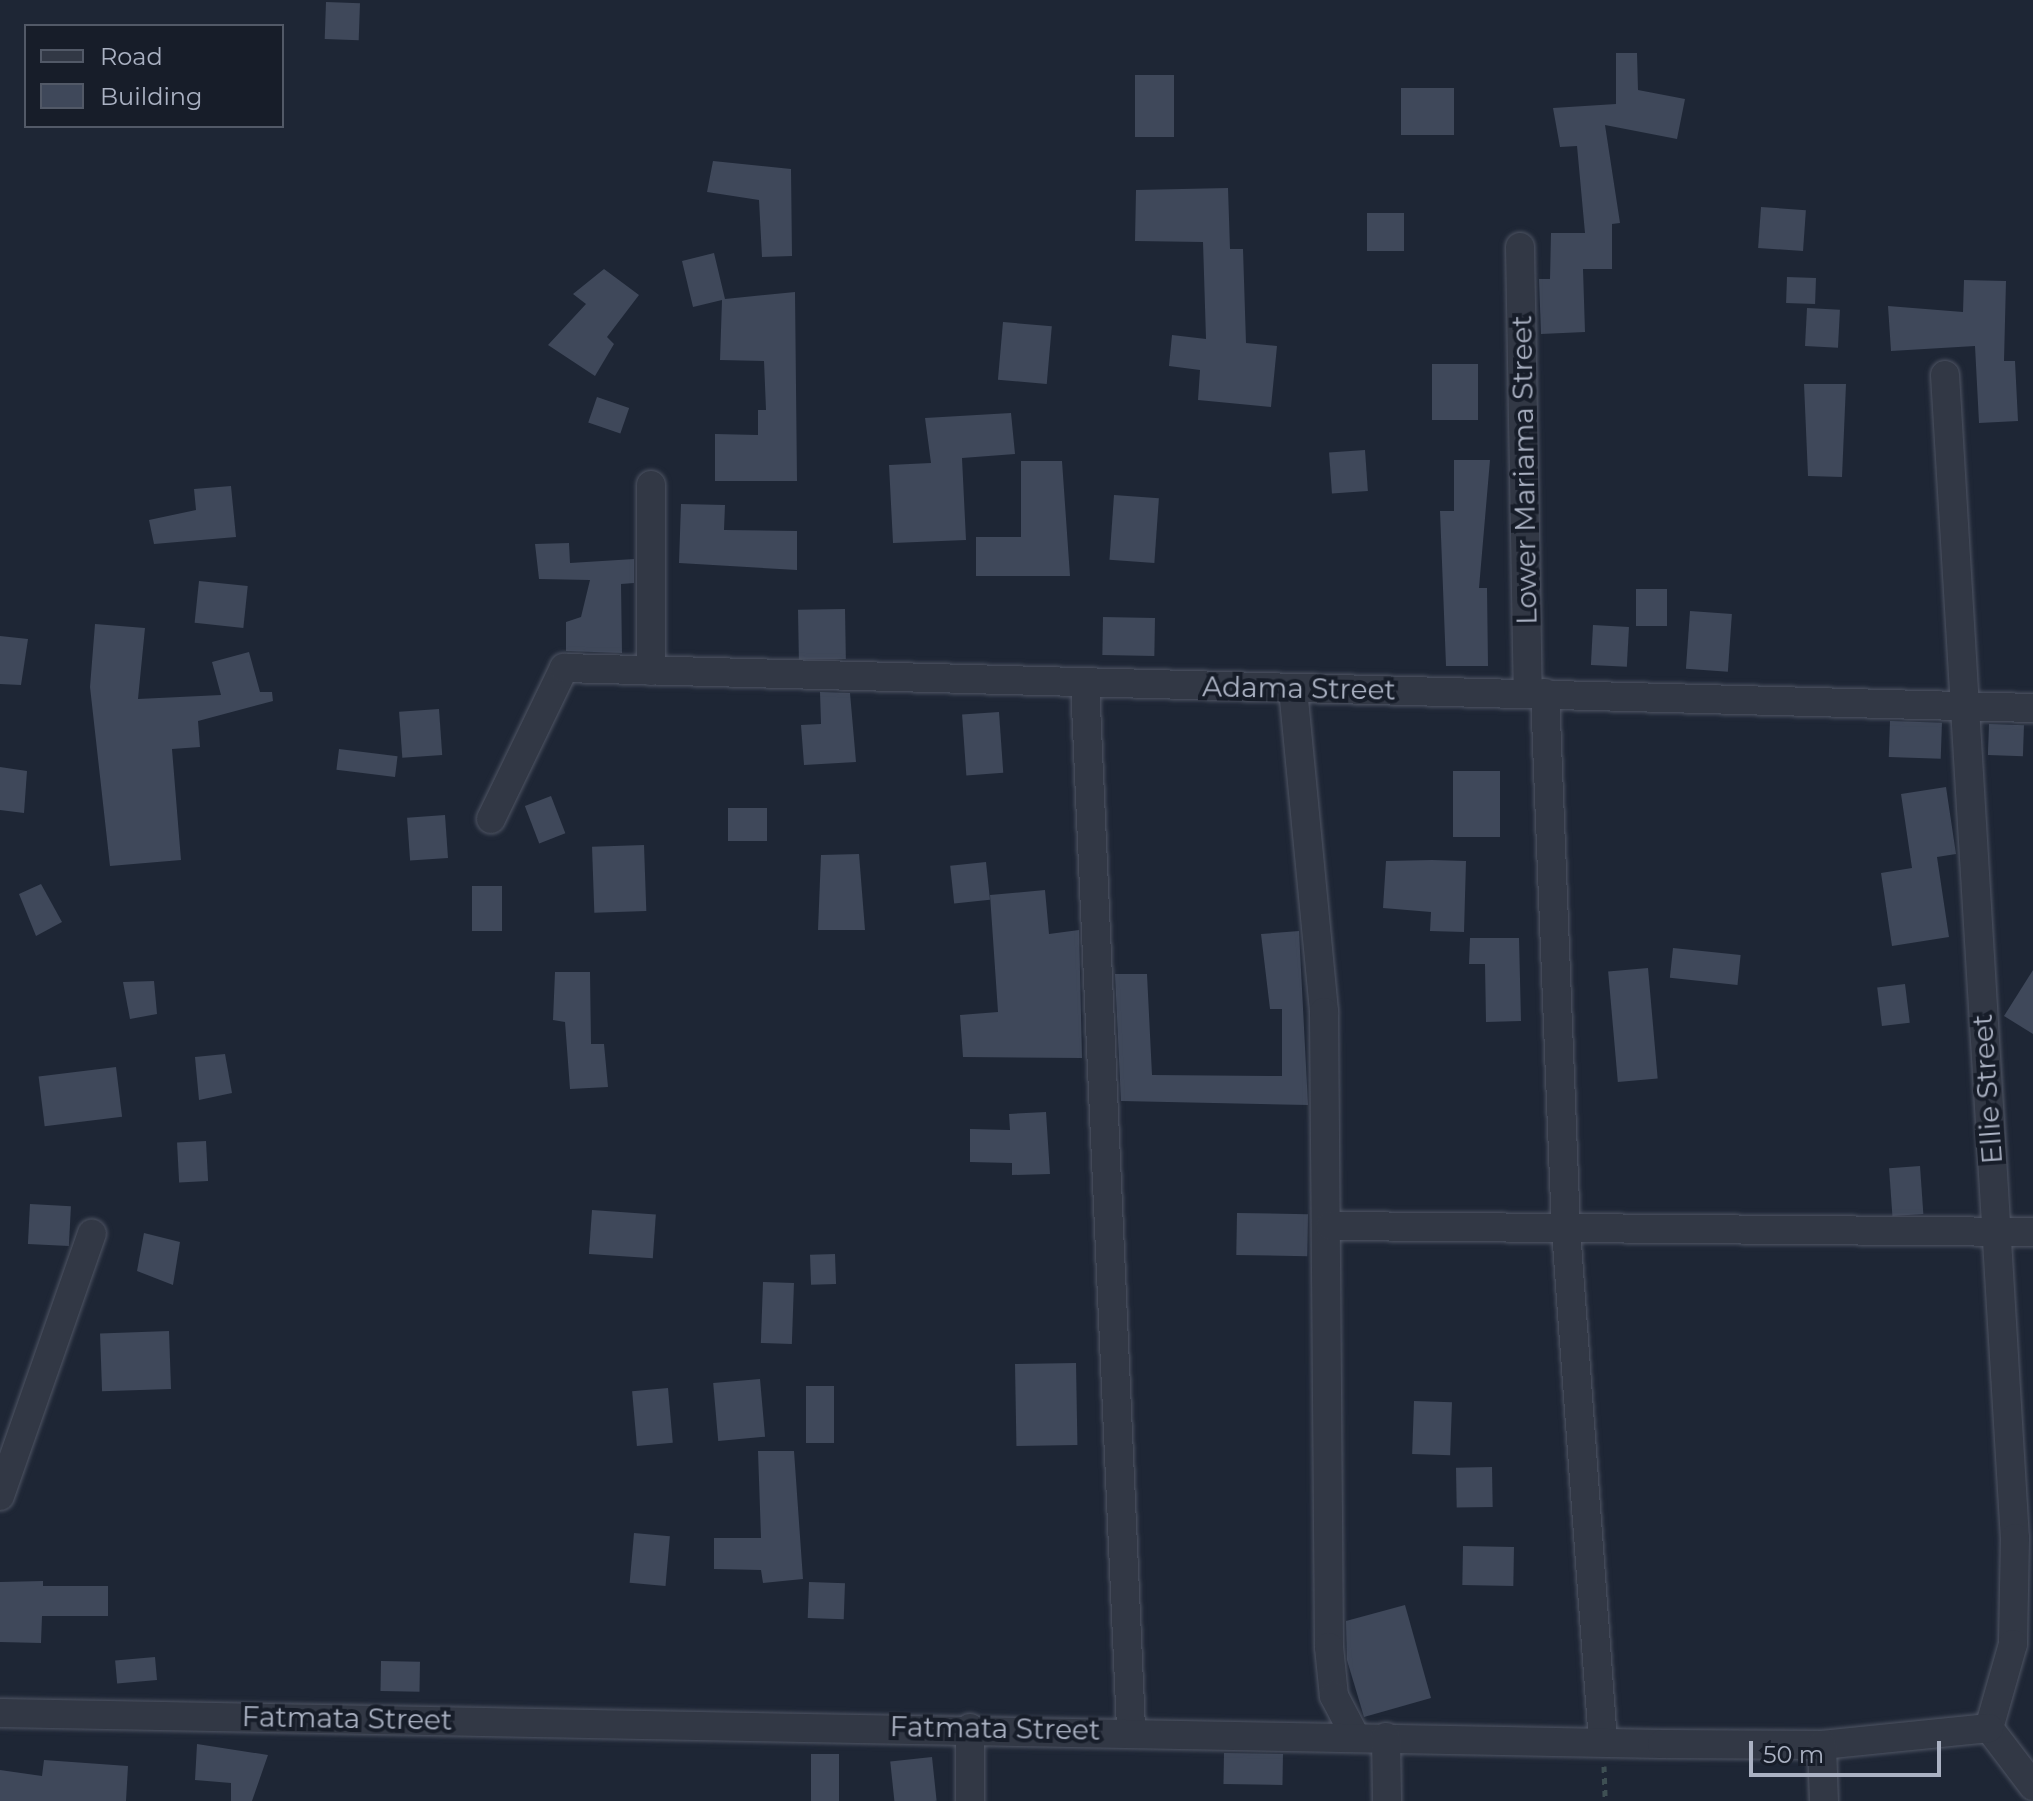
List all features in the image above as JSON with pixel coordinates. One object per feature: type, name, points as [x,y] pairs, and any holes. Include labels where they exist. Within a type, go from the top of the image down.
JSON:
[{"type":"street","name":"Lower Mariama Street","points":[[1520,247],[1536,693],[1566,1230],[1603,1742]]},
{"type":"street","name":"Ellie Street","points":[[1945,375],[2015,1538],[2013,1644],[1989,1728]]},
{"type":"street","points":[[651,485],[651,671]]},
{"type":"street","name":"Adama Street","points":[[491,819],[564,668],[2033,708]]},
{"type":"street","points":[[1085,683],[1131,1730]]},
{"type":"street","points":[[1293,689],[1324,1012],[1330,1226],[1329,1647],[1334,1696],[1356,1738]]},
{"type":"street","points":[[1330,1226],[2033,1232]]},
{"type":"street","points":[[0,1496],[92,1234]]},
{"type":"street","name":"Fatmata Street","points":[[0,1713],[1131,1730],[1356,1738],[1822,1745],[1989,1728]]},
{"type":"street","points":[[970,1728],[970,1801]]},
{"type":"street","points":[[1989,1728],[2033,1786]]},
{"type":"street","points":[[1386,1737],[1387,1801]]},
{"type":"street","points":[[1822,1745],[1824,1801]]},
{"type":"building","points":[[326,2],[360,3],[359,40],[325,39]]},
{"type":"building","points":[[1616,53],[1637,53],[1638,90],[1685,99],[1677,139],[1605,125],[1620,223],[1612,224],[1612,269],[1583,269],[1585,332],[1541,334],[1539,279],[1550,279],[1551,233],[1585,233],[1577,146],[1560,147],[1553,108],[1616,104]]},
{"type":"building","points":[[1135,75],[1174,75],[1174,137],[1135,137]]},
{"type":"building","points":[[1401,88],[1454,88],[1454,135],[1401,135]]},
{"type":"building","points":[[713,161],[791,169],[792,256],[762,257],[759,200],[707,192]]},
{"type":"building","points":[[1228,188],[1230,249],[1243,249],[1246,343],[1277,346],[1271,407],[1198,400],[1200,370],[1169,366],[1172,335],[1206,339],[1203,242],[1135,241],[1136,190]]},
{"type":"building","points":[[1761,207],[1806,210],[1803,251],[1758,248]]},
{"type":"building","points":[[1367,213],[1404,213],[1404,251],[1367,251]]},
{"type":"building","points":[[714,253],[725,299],[795,292],[797,481],[715,481],[715,434],[758,435],[758,410],[766,410],[764,361],[720,360],[722,300],[693,307],[682,261]]},
{"type":"building","points":[[604,269],[639,295],[607,337],[614,344],[595,376],[548,345],[586,304],[573,294]]},
{"type":"building","points":[[1787,277],[1816,278],[1815,304],[1786,303]]},
{"type":"building","points":[[1964,280],[2006,281],[2004,361],[2015,361],[2018,421],[1979,423],[1975,346],[1891,351],[1888,306],[1963,312]]},
{"type":"building","points":[[1807,308],[1840,310],[1838,348],[1805,346]]},
{"type":"building","points":[[1003,322],[1052,326],[1047,384],[998,380]]},
{"type":"building","points":[[1432,364],[1478,364],[1478,420],[1432,420]]},
{"type":"building","points":[[1804,384],[1846,384],[1842,477],[1808,476]]},
{"type":"building","points":[[597,397],[629,408],[620,434],[588,423]]},
{"type":"building","points":[[1011,413],[1015,454],[962,458],[966,540],[893,543],[889,465],[931,463],[925,418]]},
{"type":"building","points":[[1365,450],[1368,491],[1332,493],[1329,453]]},
{"type":"building","points":[[1454,460],[1490,460],[1479,588],[1487,588],[1488,666],[1446,666],[1440,511],[1454,511]]},
{"type":"building","points":[[1021,461],[1062,461],[1070,576],[976,576],[976,537],[1021,537]]},
{"type":"building","points":[[231,486],[236,537],[154,544],[149,520],[196,510],[194,489]]},
{"type":"building","points":[[1114,495],[1159,498],[1154,563],[1109,560]]},
{"type":"building","points":[[681,504],[725,505],[724,530],[797,531],[797,570],[679,563]]},
{"type":"building","points":[[569,543],[570,563],[634,559],[634,583],[621,584],[622,653],[566,651],[566,622],[581,617],[590,580],[539,579],[535,544]]},
{"type":"building","points":[[199,581],[248,586],[243,628],[195,623]]},
{"type":"building","points":[[1636,589],[1667,589],[1667,626],[1636,626]]},
{"type":"building","points":[[845,609],[846,659],[799,660],[798,610]]},
{"type":"building","points":[[1690,611],[1732,614],[1728,672],[1686,669]]},
{"type":"building","points":[[1103,617],[1155,618],[1154,656],[1102,655]]},
{"type":"building","points":[[95,624],[145,628],[138,699],[221,695],[212,662],[249,652],[260,692],[272,692],[273,701],[198,721],[200,747],[172,749],[181,860],[110,866],[90,687]]},
{"type":"building","points":[[1593,625],[1629,627],[1627,667],[1591,665]]},
{"type":"building","points":[[0,636],[28,639],[21,685],[0,684]]},
{"type":"building","points":[[820,692],[850,693],[856,762],[804,765],[801,725],[821,724]]},
{"type":"building","points":[[439,709],[442,755],[402,758],[399,712]]},
{"type":"building","points":[[999,712],[1003,773],[966,775],[962,715]]},
{"type":"building","points":[[1890,721],[1942,723],[1941,759],[1889,757]]},
{"type":"building","points":[[1989,724],[2024,725],[2023,756],[1988,755]]},
{"type":"building","points":[[339,749],[398,756],[395,777],[336,770]]},
{"type":"building","points":[[0,767],[27,771],[24,813],[0,810]]},
{"type":"building","points":[[1453,771],[1500,771],[1500,837],[1453,837]]},
{"type":"building","points":[[1946,787],[1956,854],[1937,857],[1949,937],[1892,946],[1881,873],[1912,868],[1901,794]]},
{"type":"building","points":[[551,796],[565,833],[539,843],[525,806]]},
{"type":"building","points":[[728,808],[767,808],[767,841],[728,841]]},
{"type":"building","points":[[445,815],[448,858],[410,861],[407,818]]},
{"type":"building","points":[[644,845],[646,911],[594,913],[592,847]]},
{"type":"building","points":[[859,854],[865,930],[818,930],[821,855]]},
{"type":"building","points":[[1386,861],[1466,861],[1464,932],[1430,931],[1431,912],[1383,908]]},
{"type":"building","points":[[986,862],[990,900],[954,904],[950,866]]},
{"type":"building","points":[[41,884],[62,922],[36,936],[19,894]]},
{"type":"building","points":[[472,886],[502,886],[502,931],[472,931]]},
{"type":"building","points":[[1045,890],[1049,934],[1079,930],[1082,1058],[963,1057],[960,1015],[998,1012],[990,895]]},
{"type":"building","points":[[1299,931],[1308,1105],[1121,1101],[1115,974],[1147,974],[1152,1075],[1282,1076],[1282,1009],[1270,1009],[1261,934]]},
{"type":"building","points":[[1470,938],[1519,938],[1521,1021],[1486,1022],[1485,964],[1469,964]]},
{"type":"building","points":[[1673,948],[1741,955],[1737,985],[1670,978]]},
{"type":"building","points":[[1648,968],[1658,1079],[1618,1082],[1608,971]]},
{"type":"building","points":[[2033,970],[2033,1034],[2004,1016]]},
{"type":"building","points":[[555,972],[590,972],[591,1044],[604,1044],[608,1087],[570,1089],[565,1022],[553,1020]]},
{"type":"building","points":[[154,981],[157,1014],[130,1019],[123,982]]},
{"type":"building","points":[[1905,984],[1910,1023],[1882,1026],[1877,987]]},
{"type":"building","points":[[225,1054],[232,1093],[199,1100],[195,1057]]},
{"type":"building","points":[[116,1067],[122,1117],[45,1126],[39,1077]]},
{"type":"building","points":[[1046,1112],[1050,1174],[1012,1175],[1012,1163],[970,1162],[970,1129],[1010,1130],[1009,1114]]},
{"type":"building","points":[[206,1141],[208,1181],[179,1182],[177,1143]]},
{"type":"building","points":[[1920,1166],[1923,1214],[1892,1216],[1889,1168]]},
{"type":"building","points":[[30,1204],[71,1206],[69,1246],[28,1244]]},
{"type":"building","points":[[592,1210],[656,1214],[653,1258],[589,1254]]},
{"type":"building","points":[[1237,1213],[1308,1214],[1307,1256],[1236,1255]]},
{"type":"building","points":[[144,1233],[180,1242],[173,1285],[137,1271]]},
{"type":"building","points":[[835,1254],[836,1284],[811,1285],[810,1255]]},
{"type":"building","points":[[763,1282],[794,1283],[792,1344],[761,1343]]},
{"type":"building","points":[[169,1331],[171,1389],[102,1391],[100,1333]]},
{"type":"building","points":[[1076,1363],[1077,1445],[1016,1446],[1015,1364]]},
{"type":"building","points":[[760,1379],[765,1437],[718,1441],[713,1383]]},
{"type":"building","points":[[806,1386],[834,1386],[834,1443],[806,1443]]},
{"type":"building","points":[[668,1388],[673,1443],[637,1446],[632,1391]]},
{"type":"building","points":[[1414,1401],[1452,1402],[1450,1455],[1412,1454]]},
{"type":"building","points":[[758,1451],[794,1451],[803,1579],[763,1583],[761,1570],[714,1569],[714,1538],[761,1538]]},
{"type":"building","points":[[1492,1467],[1493,1507],[1457,1508],[1456,1468]]},
{"type":"building","points":[[634,1533],[670,1536],[666,1586],[630,1583]]},
{"type":"building","points":[[1463,1546],[1514,1547],[1513,1586],[1462,1585]]},
{"type":"building","points":[[43,1581],[43,1586],[108,1586],[108,1616],[42,1616],[41,1643],[0,1642],[0,1582]]},
{"type":"building","points":[[809,1582],[845,1583],[844,1619],[808,1618]]},
{"type":"building","points":[[1405,1605],[1431,1698],[1364,1717],[1347,1660],[1346,1621]]},
{"type":"building","points":[[155,1657],[157,1680],[117,1683],[115,1660]]},
{"type":"building","points":[[381,1661],[420,1662],[419,1692],[380,1691]]},
{"type":"building","points":[[197,1744],[268,1755],[252,1801],[231,1801],[231,1783],[195,1780]]},
{"type":"building","points":[[1224,1753],[1283,1754],[1282,1785],[1223,1784]]},
{"type":"building","points":[[811,1754],[839,1754],[839,1801],[811,1801]]},
{"type":"building","points":[[932,1757],[937,1801],[894,1801],[890,1761]]},
{"type":"building","points":[[44,1760],[128,1766],[126,1801],[0,1801],[0,1770],[42,1776]]}]
